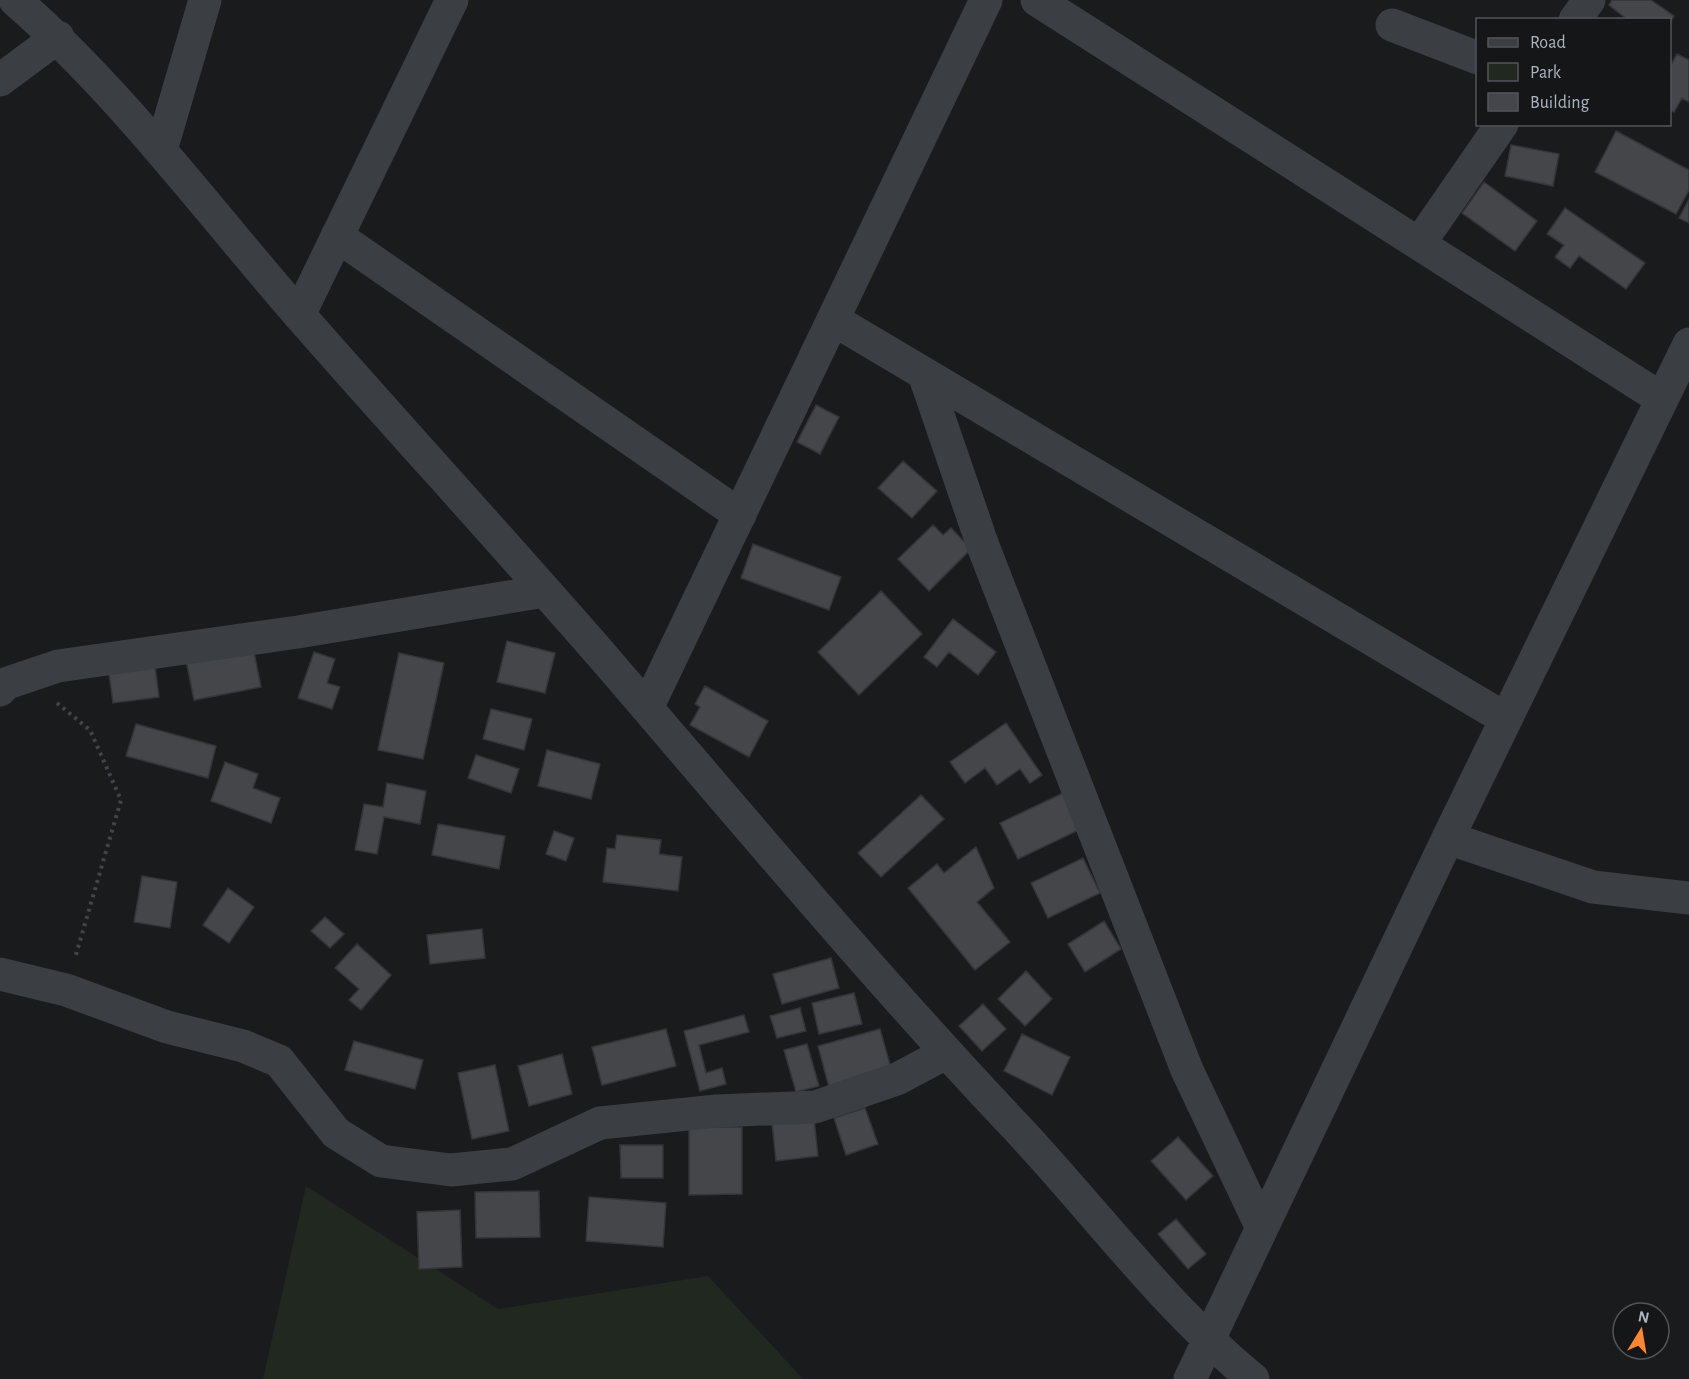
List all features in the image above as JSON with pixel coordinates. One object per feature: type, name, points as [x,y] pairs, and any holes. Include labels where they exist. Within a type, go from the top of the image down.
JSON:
[{"type":"street","points":[[15,0],[58,37],[161,150],[299,315],[545,591],[946,1053],[1026,1137],[1208,1342],[1253,1379]]},
{"type":"street","points":[[161,150],[205,0]]},
{"type":"street","points":[[299,315],[452,0]]},
{"type":"street","points":[[646,708],[986,0]]},
{"type":"street","points":[[1037,0],[1662,399]]},
{"type":"street","points":[[1576,18],[1589,0]]},
{"type":"street","points":[[1392,25],[1476,57]]},
{"type":"street","points":[[0,80],[58,37]]},
{"type":"street","points":[[1419,244],[1501,126]]},
{"type":"street","points":[[337,236],[740,515]]},
{"type":"street","points":[[834,320],[1506,719]]},
{"type":"street","points":[[1190,1379],[1448,838],[1662,399],[1686,358]]},
{"type":"street","points":[[924,374],[983,546],[1187,1070],[1261,1226]]},
{"type":"street","points":[[14,683],[58,666],[298,632],[545,591]]},
{"type":"street","points":[[1448,838],[1593,887],[1689,898]]},
{"type":"street","points":[[0,974],[66,990],[167,1027],[243,1046],[279,1061],[336,1133],[381,1161],[452,1170],[512,1164],[600,1123],[717,1111],[815,1107],[897,1079],[946,1053]]},
{"type":"path","points":[[14,683],[90,730],[121,800],[66,990]]},
{"type":"green space","points":[[306,1186],[498,1309],[708,1276],[803,1379],[263,1379]]},
{"type":"building","points":[[1612,0],[1651,0],[1674,16],[1671,21],[1671,18],[1625,18],[1609,5]]},
{"type":"building","points":[[1677,54],[1689,60],[1689,102],[1682,98],[1674,112],[1671,110],[1671,65]]},
{"type":"building","points":[[1616,131],[1689,170],[1689,190],[1676,214],[1595,172]]},
{"type":"building","points":[[1511,145],[1559,154],[1553,186],[1505,176]]},
{"type":"building","points":[[1484,182],[1537,221],[1515,251],[1462,213]]},
{"type":"building","points":[[1689,199],[1689,223],[1679,218]]},
{"type":"building","points":[[1565,208],[1645,263],[1626,289],[1579,256],[1570,268],[1555,257],[1564,245],[1547,234]]},
{"type":"building","points":[[816,405],[839,417],[820,454],[797,442]]},
{"type":"building","points":[[903,461],[937,491],[912,518],[878,488]]},
{"type":"building","points":[[933,525],[943,535],[951,528],[971,549],[929,591],[898,559]]},
{"type":"building","points":[[753,544],[841,577],[829,610],[741,578]]},
{"type":"building","points":[[881,591],[922,634],[859,695],[818,652]]},
{"type":"building","points":[[953,619],[996,652],[978,675],[949,652],[937,667],[924,657]]},
{"type":"building","points":[[507,641],[555,653],[545,693],[497,682]]},
{"type":"building","points":[[253,647],[261,687],[194,700],[186,660]]},
{"type":"building","points":[[314,652],[335,659],[327,683],[340,687],[332,709],[298,698]]},
{"type":"building","points":[[399,653],[444,663],[423,759],[378,750]]},
{"type":"building","points":[[155,666],[159,697],[113,703],[109,673]]},
{"type":"building","points":[[705,686],[768,721],[749,757],[690,725],[700,707],[695,704]]},
{"type":"building","points":[[491,709],[532,719],[524,750],[483,739]]},
{"type":"building","points":[[1006,723],[1042,775],[1030,783],[1020,769],[997,785],[985,768],[965,783],[950,762]]},
{"type":"building","points":[[136,724],[216,746],[208,778],[126,756]]},
{"type":"building","points":[[547,750],[600,764],[591,799],[538,786]]},
{"type":"building","points":[[476,755],[519,769],[511,793],[468,778]]},
{"type":"building","points":[[225,762],[258,774],[253,788],[280,798],[271,823],[211,801]]},
{"type":"building","points":[[387,783],[426,791],[420,824],[384,817],[377,854],[355,850],[364,804],[383,807]]},
{"type":"building","points":[[1063,793],[1081,829],[1018,859],[1000,823]]},
{"type":"building","points":[[921,795],[944,819],[881,877],[858,853]]},
{"type":"building","points":[[438,824],[505,836],[499,869],[432,855]]},
{"type":"building","points":[[554,831],[574,838],[566,861],[546,854]]},
{"type":"building","points":[[617,835],[661,840],[659,854],[682,857],[678,891],[603,882],[607,848],[615,849]]},
{"type":"building","points":[[976,847],[994,888],[977,902],[1010,942],[975,970],[908,888],[937,864],[944,873]]},
{"type":"building","points":[[1083,858],[1100,893],[1048,918],[1031,883]]},
{"type":"building","points":[[142,876],[177,882],[170,928],[134,922]]},
{"type":"building","points":[[228,888],[254,907],[229,943],[203,925]]},
{"type":"building","points":[[325,917],[344,934],[330,948],[311,931]]},
{"type":"building","points":[[1104,921],[1121,949],[1085,972],[1068,944]]},
{"type":"building","points":[[482,929],[485,958],[430,964],[427,935]]},
{"type":"building","points":[[357,944],[391,975],[361,1010],[349,1000],[359,989],[335,968]]},
{"type":"building","points":[[831,958],[839,988],[782,1004],[773,974]]},
{"type":"building","points":[[1026,971],[1052,999],[1025,1026],[998,999]]},
{"type":"building","points":[[854,993],[862,1024],[819,1034],[812,1003]]},
{"type":"building","points":[[983,1004],[1006,1029],[982,1051],[959,1026]]},
{"type":"building","points":[[800,1008],[806,1031],[777,1038],[770,1016]]},
{"type":"building","points":[[744,1015],[749,1032],[699,1045],[706,1073],[722,1068],[726,1084],[700,1091],[684,1031]]},
{"type":"building","points":[[666,1029],[676,1066],[602,1085],[592,1047]]},
{"type":"building","points":[[880,1029],[893,1075],[830,1091],[818,1046]]},
{"type":"building","points":[[1022,1034],[1070,1057],[1052,1095],[1004,1071]]},
{"type":"building","points":[[354,1041],[423,1060],[415,1089],[345,1070]]},
{"type":"building","points":[[807,1044],[819,1086],[796,1092],[784,1050]]},
{"type":"building","points":[[562,1054],[572,1094],[529,1106],[518,1066]]},
{"type":"building","points":[[495,1065],[509,1131],[472,1139],[458,1073]]},
{"type":"building","points":[[865,1108],[878,1144],[846,1155],[834,1118]]},
{"type":"building","points":[[814,1119],[818,1156],[776,1161],[772,1124]]},
{"type":"building","points":[[689,1127],[742,1127],[742,1194],[689,1195]]},
{"type":"building","points":[[1178,1137],[1213,1176],[1186,1200],[1151,1161]]},
{"type":"building","points":[[620,1145],[663,1145],[663,1178],[621,1178]]},
{"type":"building","points":[[539,1191],[540,1237],[476,1238],[475,1192]]},
{"type":"building","points":[[589,1197],[666,1203],[663,1247],[586,1241]]},
{"type":"building","points":[[460,1210],[462,1267],[419,1269],[417,1212]]},
{"type":"building","points":[[1176,1219],[1206,1254],[1188,1269],[1158,1234]]}]
